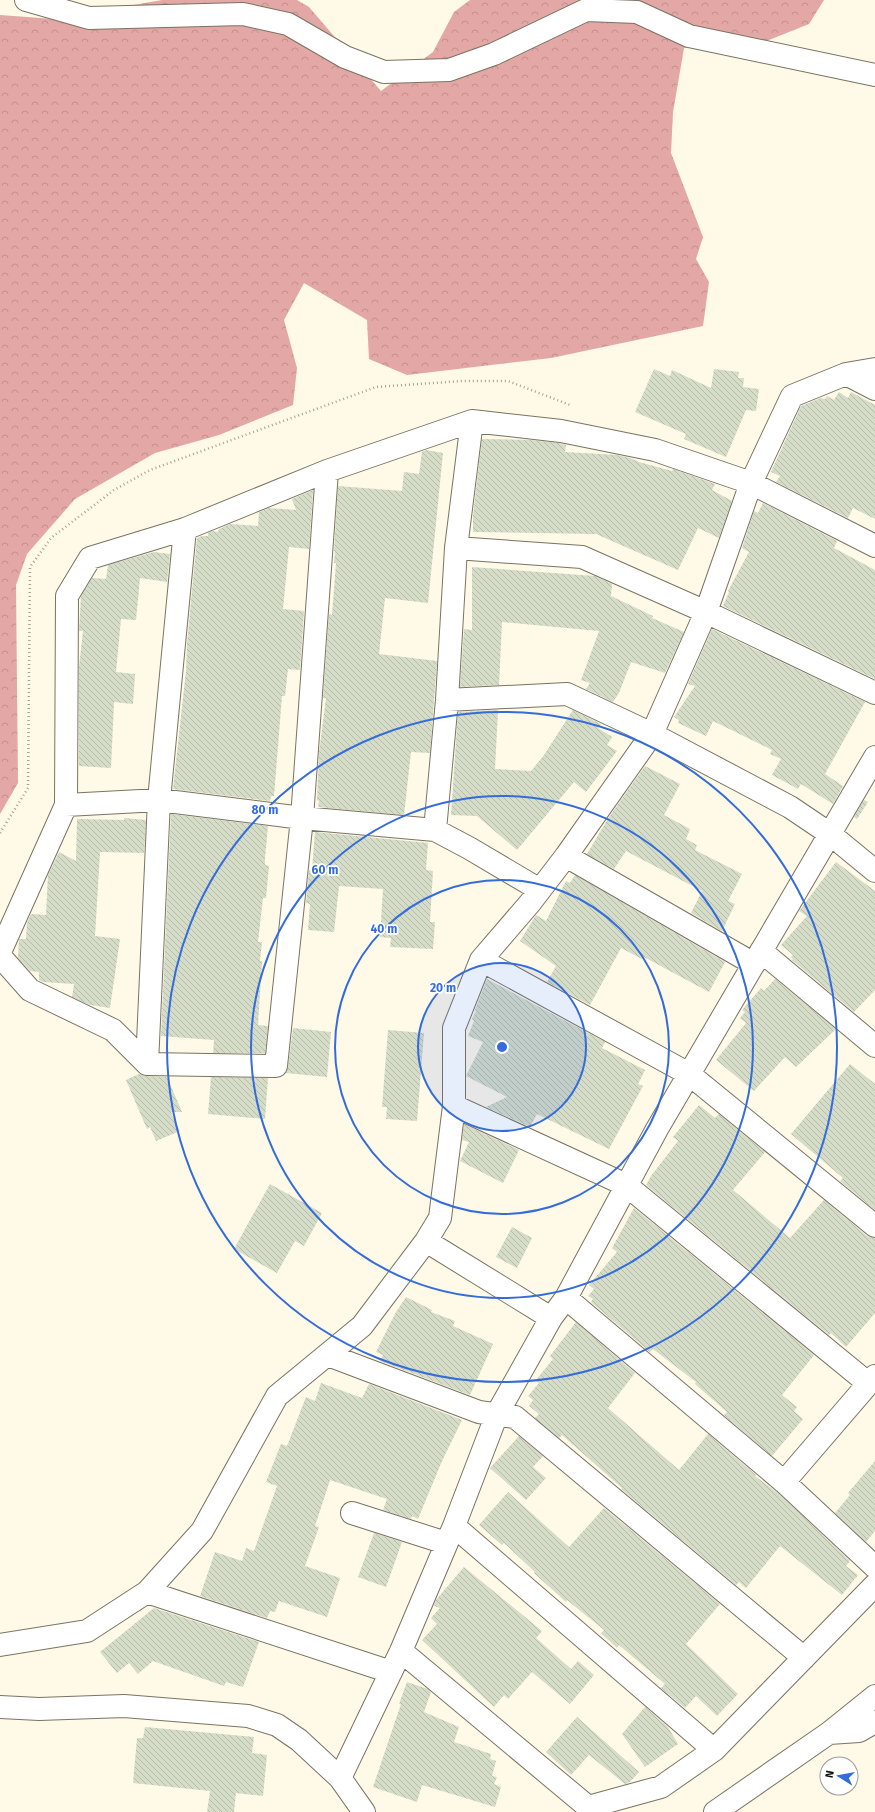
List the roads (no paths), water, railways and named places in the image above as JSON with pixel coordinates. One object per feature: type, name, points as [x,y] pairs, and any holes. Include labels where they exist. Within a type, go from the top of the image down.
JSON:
[{"type":"street","points":[[26,0],[89,18],[243,14],[288,24],[345,57],[384,72],[450,70],[494,54],[586,10],[637,12],[689,36],[875,75]]},
{"type":"street","points":[[0,1645],[87,1631],[147,1592],[202,1531],[277,1396],[362,1326],[426,1241],[440,1218],[454,1106],[454,1028],[482,960],[566,856],[652,734],[706,612],[751,483],[792,396],[846,374],[875,369]]},
{"type":"street","points":[[846,374],[875,389]]},
{"type":"street","points":[[435,830],[447,700],[456,548],[472,421]]},
{"type":"street","points":[[0,952],[66,805],[67,596],[90,558],[185,528],[327,471],[472,421],[561,431],[655,450],[751,483],[875,546]]},
{"type":"street","points":[[0,956],[30,990],[113,1030],[147,1064],[276,1066],[302,818],[327,471]]},
{"type":"street","points":[[147,1064],[158,800],[185,528]]},
{"type":"street","points":[[456,548],[582,557],[706,612],[875,693]]},
{"type":"street","points":[[447,700],[567,694],[652,734],[790,807],[830,834],[875,871]]},
{"type":"street","points":[[340,1778],[391,1672],[450,1535],[497,1414],[551,1318],[566,1298],[626,1185],[689,1074],[875,757]]},
{"type":"street","points":[[66,805],[158,800],[302,818],[435,830],[469,848],[540,890]]},
{"type":"street","points":[[566,856],[757,957],[875,1046]]},
{"type":"street","points":[[482,960],[689,1074],[875,1226]]},
{"type":"street","points":[[454,1106],[626,1185],[872,1380],[784,1482]]},
{"type":"street","points":[[426,1241],[551,1318]]},
{"type":"street","points":[[566,1298],[784,1482],[875,1567]]},
{"type":"street","points":[[328,1355],[479,1412],[515,1417],[804,1658]]},
{"type":"street","points":[[352,1513],[450,1535],[714,1750]]},
{"type":"street","points":[[400,1651],[588,1807],[661,1787],[714,1750],[875,1584]]},
{"type":"street","points":[[147,1592],[391,1672]]},
{"type":"street","points":[[715,1812],[829,1733],[875,1696]]},
{"type":"street","points":[[0,1708],[39,1709],[124,1706],[248,1716],[277,1725],[294,1736],[340,1778],[364,1812]]},
{"type":"street","points":[[829,1733],[859,1731],[875,1722]]}]
